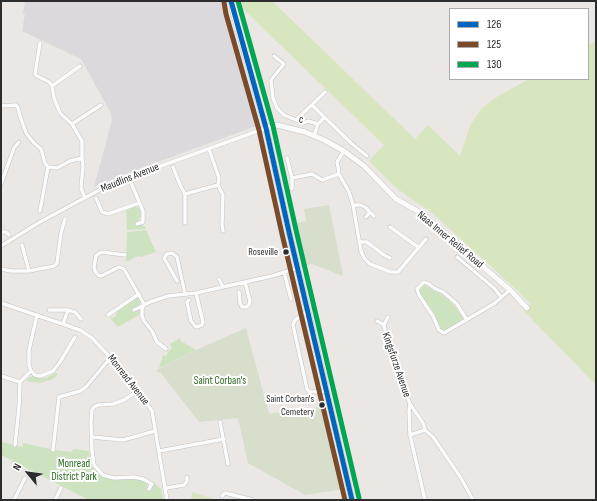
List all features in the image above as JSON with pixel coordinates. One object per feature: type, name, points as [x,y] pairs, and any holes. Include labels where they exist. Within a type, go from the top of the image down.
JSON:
[{"type":"main road","points":[[231,1],[266,128],[352,500]]},
{"type":"main road","name":"Naas Inner Relief Road","points":[[266,128],[277,125],[285,126],[314,136],[344,151],[364,166],[396,199],[421,213],[510,290],[527,308]]},
{"type":"street","points":[[40,43],[35,74],[49,82],[52,86],[54,98],[60,113],[72,124],[82,141],[82,158],[84,166],[81,188],[85,198]]},
{"type":"street","name":"c","points":[[274,56],[284,64],[271,80],[277,108],[284,115],[303,123],[308,121],[318,124]]},
{"type":"street","points":[[52,86],[80,66]]},
{"type":"street","points":[[296,120],[325,92]]},
{"type":"street","points":[[1,106],[16,105],[26,133],[41,149],[48,167],[40,211]]},
{"type":"street","points":[[72,124],[101,105]]},
{"type":"street","points":[[312,105],[351,143],[364,152],[367,156]]},
{"type":"street","points":[[314,136],[318,124],[325,117]]},
{"type":"street","name":"Maudlins Avenue","points":[[1,246],[40,222],[103,188],[266,128]]},
{"type":"street","points":[[1,184],[14,148],[19,142]]},
{"type":"street","points":[[208,149],[219,178],[218,185],[223,195],[223,231]]},
{"type":"street","points":[[344,151],[337,162],[339,174],[349,192],[353,205],[359,242],[364,258],[370,264],[391,272],[398,272],[426,239]]},
{"type":"street","points":[[48,167],[57,168],[70,161],[82,158]]},
{"type":"street","points":[[287,158],[292,178],[292,189]]},
{"type":"street","points":[[173,167],[185,194],[185,223]]},
{"type":"street","points":[[292,178],[312,174],[322,180],[339,174]]},
{"type":"street","points":[[129,178],[143,211],[143,222],[137,224]]},
{"type":"street","points":[[185,194],[218,185]]},
{"type":"street","points":[[96,198],[102,212],[108,214],[139,202]]},
{"type":"street","points":[[353,205],[365,207],[374,216]]},
{"type":"street","points":[[366,217],[370,212]]},
{"type":"street","points":[[1,269],[11,271],[29,271],[54,266],[57,263],[61,233],[65,219]]},
{"type":"street","points":[[390,227],[418,247]]},
{"type":"street","points":[[1,232],[6,232],[9,235]]},
{"type":"street","points":[[396,238],[399,234]]},
{"type":"street","points":[[359,242],[367,242],[383,257],[390,258]]},
{"type":"street","points":[[22,245],[29,271]]},
{"type":"street","points":[[125,255],[102,252],[98,254],[95,262],[95,271],[101,276],[119,267],[124,269],[144,304],[142,316],[157,342],[166,349]]},
{"type":"street","points":[[177,281],[164,258],[167,254],[172,253],[177,257],[185,294]]},
{"type":"street","points":[[457,257],[494,288],[501,297]]},
{"type":"street","points":[[134,310],[144,304],[168,296],[196,293],[298,268]]},
{"type":"street","points":[[284,272],[291,299]]},
{"type":"street","points":[[219,278],[222,287]]},
{"type":"street","points":[[239,292],[242,307],[249,306],[250,302],[245,282]]},
{"type":"street","points":[[467,320],[457,304],[443,292],[424,282],[417,289],[419,295],[433,316],[439,330],[444,333],[467,320],[495,303],[510,290]]},
{"type":"street","points":[[189,300],[191,321],[196,327],[202,325],[203,322],[196,293]]},
{"type":"street","points":[[108,315],[139,294]]},
{"type":"street","name":"Monread Avenue","points":[[1,303],[80,330],[92,338],[124,372],[152,411],[167,500]]},
{"type":"street","points":[[49,310],[68,310],[74,312],[81,319]]},
{"type":"street","points":[[63,324],[68,310]]},
{"type":"street","points":[[308,311],[295,320],[293,325],[307,389],[310,392],[327,391]]},
{"type":"street","points":[[37,315],[29,350],[29,365],[31,371],[35,375],[40,376],[53,371],[75,337]]},
{"type":"street","name":"Kingsfurze Avenue","points":[[388,317],[384,325],[392,354],[410,404],[423,423],[425,430],[433,437],[473,500]]},
{"type":"street","name":"Kingsfurze Avenue","points":[[377,321],[384,325]]},
{"type":"street","points":[[53,450],[59,397],[80,391],[111,357]]},
{"type":"street","points":[[15,445],[20,407],[20,382],[31,371]]},
{"type":"street","points":[[1,376],[20,382]]},
{"type":"street","points":[[132,394],[124,400],[113,404],[98,405],[92,410],[92,452],[94,465],[103,475],[114,478],[134,477],[143,479],[152,484],[149,489]]},
{"type":"street","name":"Kingsfurze Avenue","points":[[410,404],[410,435],[425,500]]},
{"type":"street","points":[[220,422],[228,464]]},
{"type":"street","points":[[410,435],[425,430]]},
{"type":"street","points":[[92,437],[123,440],[155,431]]},
{"type":"street","points":[[159,451],[224,440]]},
{"type":"street","points":[[166,488],[184,485],[187,481],[187,477]]},
{"type":"street","points":[[14,500],[25,478]]},
{"type":"street","points":[[55,500],[61,488]]},
{"type":"street","points":[[222,496],[225,493],[253,500]]},
{"type":"shaded area","points":[[25,1],[222,1],[256,126],[94,187],[112,120],[111,113],[81,59],[22,31],[25,14],[23,13]]},
{"type":"green space","points":[[241,1],[272,1],[415,139],[428,125],[460,156],[470,126],[481,109],[495,98],[527,80],[589,80],[589,44],[596,41],[596,385],[524,311],[531,304],[518,291],[430,211],[394,186],[369,161],[384,145],[243,9]]},
{"type":"green space","points":[[329,205],[343,276],[312,264],[304,266],[297,223],[306,221],[304,209]]},
{"type":"green space","points":[[135,206],[139,208],[141,216],[139,219],[141,225],[145,226],[146,229],[127,230],[126,210]]},
{"type":"green space","points":[[146,230],[156,252],[141,257],[138,256],[126,262],[127,232]]},
{"type":"green space","points":[[424,285],[441,294],[455,306],[463,319],[461,322],[443,331],[440,330],[432,311],[420,295],[419,291]]},
{"type":"green space","points":[[138,296],[141,302],[139,305],[139,315],[118,327],[110,318],[116,316],[117,311]]},
{"type":"green space","name":"Saint Corban's","points":[[246,328],[269,414],[326,406],[333,441],[330,447],[335,450],[344,489],[305,495],[248,463],[238,418],[199,422],[160,372],[158,373],[156,370],[196,350]]},
{"type":"green space","points":[[180,338],[181,341],[196,350],[159,368],[163,355],[166,356],[172,348],[170,344]]},
{"type":"green space","points":[[55,373],[58,374],[53,379],[40,383],[27,381],[28,378],[33,376],[38,378],[46,378]]},
{"type":"green space","name":"Monread District Park","points":[[1,442],[23,447],[23,443],[55,450],[72,452],[73,449],[89,451],[92,466],[98,473],[112,479],[142,480],[146,482],[148,488],[150,489],[154,483],[161,489],[163,500],[89,500],[1,455]]},
{"type":"green space","points":[[192,492],[214,499],[220,500],[191,500]]},
{"type":"transit line","name":"126","points":[[231,1],[266,128],[352,500]]},
{"type":"transit line","name":"130","points":[[238,1],[273,126],[359,498]]},
{"type":"transit line","name":"125","points":[[224,2],[226,14],[259,130],[345,500]]},
{"type":"place","name":"Roseville","points":[[286,252]]},
{"type":"place","name":"Saint Corban's Cemetery","points":[[322,405]]}]
